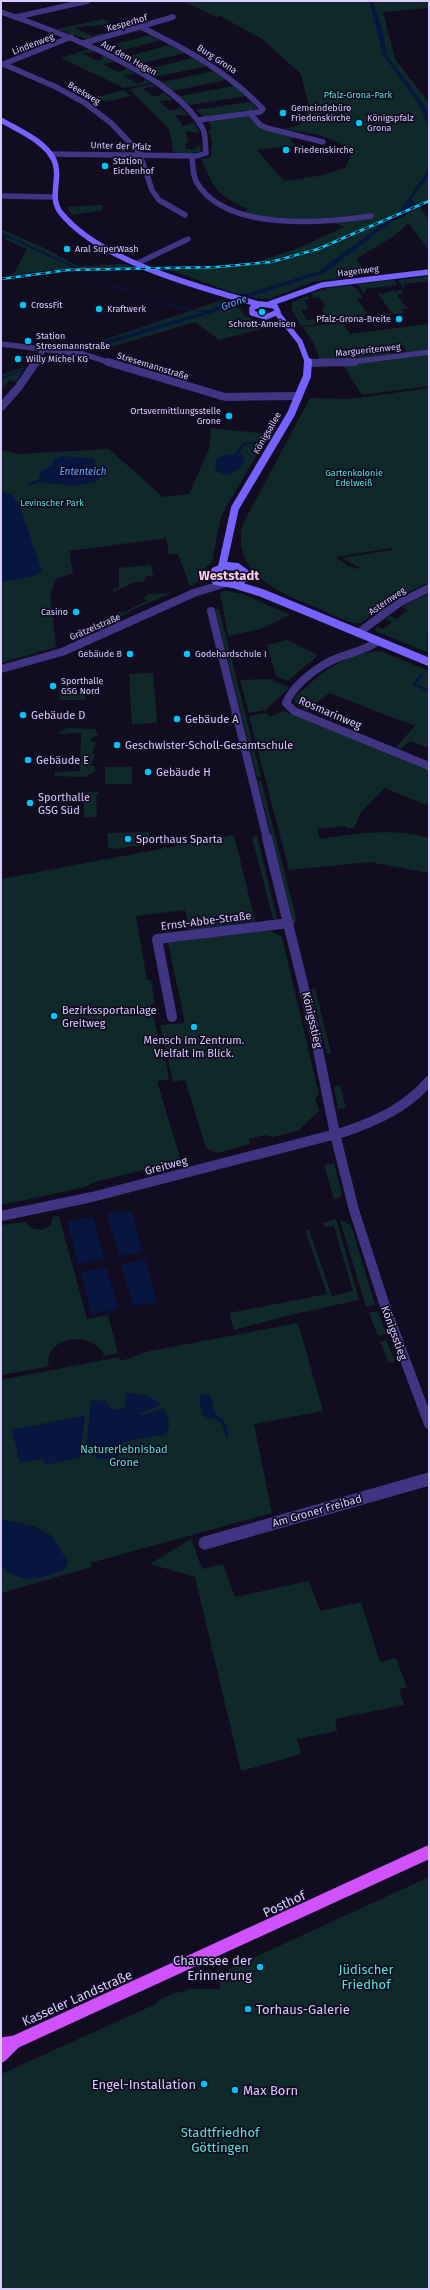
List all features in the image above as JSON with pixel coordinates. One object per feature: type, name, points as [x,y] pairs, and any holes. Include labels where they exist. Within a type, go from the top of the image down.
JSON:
[{"type":"main road","name":"Posthof","points":[[151,1981],[429,1852]]},
{"type":"main road","name":"Kasseler Landstraße","points":[[1,2044],[15,2042],[151,1981]]},
{"type":"main road","name":"Kasseler Landstraße","points":[[1,2056],[15,2042]]},
{"type":"street","points":[[16,17],[88,1]]},
{"type":"street","name":"Auf dem Hagen","points":[[1,12],[84,43],[149,79],[168,92],[199,120],[205,132],[207,151],[205,154],[192,156]]},
{"type":"street","name":"Kesperhof","points":[[84,43],[173,17]]},
{"type":"street","name":"Burg Grona","points":[[140,27],[190,52],[233,80],[263,109],[260,112],[250,113]]},
{"type":"street","name":"Lindenweg","points":[[2,64],[71,38]]},
{"type":"street","name":"Beekweg","points":[[2,64],[56,87],[98,112],[127,136],[139,152],[157,197],[170,208],[185,215]]},
{"type":"street","points":[[199,120],[250,113],[260,124],[267,128],[323,142]]},
{"type":"street","points":[[1,120],[50,154],[56,169],[53,197],[61,213],[72,225],[98,244],[138,263],[248,305],[269,304],[277,310],[304,349],[308,363]]},
{"type":"street","name":"Unter der Pfalz","points":[[50,154],[192,156]]},
{"type":"street","points":[[192,156],[194,174],[200,187],[219,203],[235,210],[266,218],[294,222],[334,222],[371,216]]},
{"type":"street","points":[[1,196],[53,197]]},
{"type":"street","points":[[138,263],[188,239]]},
{"type":"street","name":"Hagenweg","points":[[269,304],[328,284],[429,272]]},
{"type":"street","name":"Hagenweg","points":[[277,310],[292,296]]},
{"type":"street","points":[[248,305],[251,312],[255,315],[268,316],[289,328]]},
{"type":"street","points":[[268,316],[277,310]]},
{"type":"street","name":"Stresemannstraße","points":[[1,344],[79,354],[225,397],[299,396]]},
{"type":"street","points":[[1,407],[30,370],[44,349]]},
{"type":"street","name":"Margueritenweg","points":[[308,363],[351,362],[429,352]]},
{"type":"street","name":"Königsallee","points":[[213,577],[215,570],[222,567],[227,550],[229,530],[235,508],[299,396],[306,379],[308,363]]},
{"type":"street","name":"Königsallee","points":[[227,550],[234,566],[245,573],[244,580]]},
{"type":"street","points":[[222,567],[234,566]]},
{"type":"street","points":[[213,577],[223,584]]},
{"type":"street","name":"Grätzelstraße","points":[[194,594],[213,577]]},
{"type":"street","name":"Königsallee","points":[[233,584],[244,580]]},
{"type":"street","name":"Königsallee","points":[[244,580],[262,593]]},
{"type":"street","name":"Königsallee","points":[[223,584],[233,584],[262,593],[429,662]]},
{"type":"street","name":"Grätzelstraße","points":[[1,669],[62,652],[194,594],[223,584]]},
{"type":"street","name":"Asternweg","points":[[358,633],[399,603],[429,588]]},
{"type":"street","name":"Königsstieg","points":[[211,611],[289,923],[326,1083],[335,1134],[354,1210],[399,1346],[429,1424]]},
{"type":"street","name":"Rosmarinweg","points":[[378,641],[368,649],[335,659],[322,666],[293,692],[286,703],[294,711],[429,766]]},
{"type":"street","name":"Ernst-Abbe-Straße","points":[[172,1017],[157,939],[289,923]]},
{"type":"street","name":"Greitweg","points":[[1,1216],[36,1210],[146,1184],[335,1134],[390,1114],[404,1105],[429,1081]]},
{"type":"street","name":"Am Groner Freibad","points":[[205,1543],[429,1479]]},
{"type":"green space","name":"Pfalz-Grona-Park","points":[[183,1],[429,1],[429,8],[383,12],[395,59],[429,103],[429,199],[422,203],[420,208],[429,220],[429,252],[409,223],[394,236],[356,259],[366,275],[312,282],[270,299],[254,298],[245,294],[236,294],[165,268],[253,263],[296,249],[344,227],[331,222],[278,219],[244,212],[248,209],[230,200],[218,190],[210,178],[201,159],[211,157],[212,143],[209,130],[212,129],[209,121],[250,116],[255,123],[299,137],[290,139],[295,145],[257,150],[284,181],[318,176],[345,168],[351,154],[344,147],[329,138],[311,133],[284,129],[299,125],[306,116],[304,108],[309,107],[301,74],[262,39],[220,16],[216,17]]},
{"type":"green space","points":[[103,19],[124,30],[115,31],[104,26],[106,24],[75,28],[92,36],[103,33],[106,35],[86,39],[57,29]]},
{"type":"green space","points":[[140,30],[161,40],[112,53],[108,51],[121,48],[115,44],[150,35],[141,31],[105,39]]},
{"type":"green space","points":[[161,41],[185,53],[134,65],[114,54],[123,58],[168,45]]},
{"type":"green space","points":[[89,49],[95,52],[82,53],[97,61],[104,59],[101,57],[104,56],[116,62],[103,64],[118,72],[125,70],[125,67],[136,74],[123,75],[137,84],[144,82],[143,81],[145,79],[150,83],[124,88],[61,58]]},
{"type":"green space","points":[[187,54],[208,66],[154,77],[136,66],[145,70],[192,58]]},
{"type":"green space","points":[[208,67],[227,80],[172,91],[155,78],[163,82],[213,71]]},
{"type":"green space","points":[[229,82],[246,96],[189,105],[173,92],[181,96],[233,86]]},
{"type":"green space","points":[[152,84],[156,87],[142,88],[154,97],[164,93],[173,100],[159,101],[170,111],[180,107],[189,115],[175,115],[183,126],[192,124],[193,122],[200,133],[186,131],[188,143],[185,143],[186,149],[196,149],[195,146],[201,146],[200,152],[174,154],[169,129],[129,89]]},
{"type":"green space","points":[[123,90],[131,96],[105,102],[98,97]]},
{"type":"green space","points":[[246,97],[258,109],[204,117],[190,105],[196,110],[250,102]]},
{"type":"green space","points":[[103,205],[102,210],[72,215],[67,207]]},
{"type":"green space","points":[[1,229],[46,249],[78,266],[125,264],[134,268],[50,270],[7,276],[14,273],[27,249],[5,239],[8,238],[1,235]]},
{"type":"green space","points":[[429,276],[427,281],[404,284],[405,287],[403,287],[398,280]]},
{"type":"green space","points":[[394,280],[397,285],[365,289],[366,292],[363,292],[358,284]]},
{"type":"green space","points":[[351,285],[357,289],[363,298],[357,299],[366,312],[371,313],[363,314],[364,317],[374,316],[301,326],[292,310],[292,303],[307,296],[310,299],[304,300],[309,309],[301,310],[307,320],[326,318],[322,310],[324,309],[323,307],[325,305],[319,297],[314,298],[311,293],[329,288]]},
{"type":"green space","points":[[401,289],[403,293],[397,295],[406,307],[412,308],[402,309],[404,313],[379,316],[377,312],[382,315],[392,313],[377,292],[383,294],[393,290],[395,292]]},
{"type":"green space","points":[[222,300],[239,308],[245,316],[273,326],[219,340],[195,322],[98,351],[77,349]]},
{"type":"green space","points":[[342,322],[350,334],[429,324],[429,349],[407,352],[403,346],[387,348],[391,354],[345,360],[320,360],[314,344],[303,327]]},
{"type":"green space","points":[[429,354],[429,386],[362,395],[343,365]]},
{"type":"green space","points":[[26,366],[16,382],[10,380],[1,390],[1,375]]},
{"type":"green space","name":"Gartenkolonie Edelweiß","points":[[429,388],[429,582],[392,600],[361,623],[343,619],[276,589],[263,580],[252,569],[244,556],[241,541],[243,524],[310,398],[350,399]],"holes":[[[391,548],[392,550],[342,558],[360,568],[359,569],[348,566],[336,557]]]},
{"type":"green space","name":"Levinscher Park","points":[[211,428],[269,434],[225,509],[220,520],[212,562],[202,571],[200,580],[191,586],[189,584],[178,554],[169,554],[166,538],[69,551],[73,573],[56,579],[50,594],[56,647],[1,663],[1,450],[18,454],[109,449],[163,497],[189,494],[209,449]]},
{"type":"green space","points":[[151,565],[153,576],[147,576],[143,582],[135,582],[114,592],[114,589],[106,590],[119,588],[119,568]]},
{"type":"green space","points":[[229,570],[236,571],[239,577],[230,581],[220,577],[220,573]]},
{"type":"green space","points":[[225,591],[243,594],[290,615],[261,629],[228,636],[220,592]]},
{"type":"green space","points":[[172,593],[136,608],[115,620],[114,618],[118,612],[125,612],[148,600],[142,599],[149,594]]},
{"type":"green space","points":[[429,593],[427,652],[377,632],[375,629],[377,627],[383,629],[392,622],[385,619],[390,616],[396,619],[408,610],[402,607]]},
{"type":"green space","points":[[215,609],[219,609],[261,777],[257,777]]},
{"type":"green space","points":[[287,640],[318,655],[288,681],[276,676],[267,645]]},
{"type":"green space","points":[[380,651],[429,671],[429,748],[410,741],[401,749],[396,747],[415,726],[329,693],[307,711],[295,703],[295,697],[333,666],[366,653]]},
{"type":"green space","points":[[153,673],[157,723],[132,724],[129,674]]},
{"type":"green space","points":[[270,679],[289,688],[266,710],[249,713],[240,680]]},
{"type":"green space","points":[[84,691],[86,700],[60,700],[59,693]]},
{"type":"green space","points":[[283,711],[429,769],[429,801],[426,805],[385,788],[361,812],[354,828],[347,828],[346,826],[317,829],[320,839],[375,832],[402,833],[429,838],[429,873],[370,862],[289,870],[249,716],[266,713],[270,717]]},
{"type":"green space","points":[[67,728],[95,729],[98,735],[91,738],[91,741],[96,743],[92,753],[95,755],[91,765],[95,767],[95,771],[85,777],[55,776],[55,772],[80,771],[81,733],[57,734]]},
{"type":"green space","points":[[105,767],[132,767],[132,784],[105,784]]},
{"type":"green space","points":[[261,780],[297,922],[293,922],[258,782]]},
{"type":"green space","points":[[84,792],[98,792],[99,795],[96,795],[97,817],[84,817]]},
{"type":"green space","name":"Sporthaus Sparta","points":[[149,832],[149,844],[113,849],[108,847],[107,833]]},
{"type":"green space","name":"Bezirkssportanlage Greitweg","points":[[234,835],[255,921],[189,930],[185,910],[136,916],[147,980],[151,980],[155,1004],[151,1005],[163,1061],[166,1061],[169,1079],[157,1081],[181,1161],[95,1182],[85,1187],[1,1205],[1,879]]},
{"type":"green space","points":[[257,835],[276,920],[273,918],[252,838]]},
{"type":"green space","points":[[270,930],[282,937],[319,1095],[315,1098],[319,1111],[298,1131],[273,1137],[265,1135],[249,1139],[250,1144],[217,1153],[206,1148],[185,1080],[173,1082],[160,1025],[185,1023],[168,943]]},
{"type":"green space","points":[[315,988],[331,1054],[327,1054],[311,989]]},
{"type":"green space","points":[[340,1085],[346,1108],[338,1109],[334,1086]]},
{"type":"green space","points":[[334,1163],[342,1196],[334,1199],[324,1165]]},
{"type":"green space","points":[[59,1216],[87,1319],[108,1315],[118,1353],[100,1357],[104,1354],[98,1347],[90,1342],[80,1339],[71,1340],[62,1342],[54,1347],[49,1355],[48,1365],[52,1366],[1,1375],[1,1225],[25,1222],[31,1228],[42,1230],[51,1225],[53,1217]]},
{"type":"green space","points":[[336,1219],[359,1300],[290,1315],[234,1330],[229,1313],[327,1294],[305,1230],[309,1230],[332,1296],[353,1291],[334,1226],[325,1227],[323,1223]]},
{"type":"green space","points":[[340,1220],[351,1225],[375,1305],[366,1307]]},
{"type":"green space","points":[[378,1311],[386,1334],[378,1336],[369,1313]]},
{"type":"green space","name":"Naturerlebnisbad Grone","points":[[298,1323],[323,1411],[254,1424],[272,1513],[90,1563],[92,1567],[1,1593],[1,1565],[8,1572],[35,1527],[1,1519],[1,1380],[119,1357],[121,1361],[150,1351]]},
{"type":"green space","points":[[386,1340],[395,1361],[389,1363],[380,1342]]},
{"type":"green space","points":[[191,1539],[202,1569],[223,1564],[235,1597],[309,1581],[320,1611],[361,1602],[380,1662],[396,1658],[407,1687],[399,1689],[404,1705],[335,1719],[337,1731],[297,1739],[301,1754],[241,1771],[195,1577],[150,1564]]},
{"type":"green space","name":"Stadtfriedhof Göttingen","points":[[429,1877],[429,2289],[1,2289],[1,2074],[156,2004],[157,2001],[177,1992],[179,1993],[188,1989],[220,1989],[220,1983],[229,1969]]},
{"type":"water","points":[[369,1],[373,1],[383,33],[387,55],[425,106],[429,115],[429,127],[417,101],[383,55]]},
{"type":"water","name":"Grone","points":[[429,169],[429,176],[411,199],[417,205],[396,218],[326,272],[256,295],[234,306],[23,370],[1,380],[1,377],[77,349],[204,312],[193,311],[150,300],[121,289],[99,278],[148,299],[195,310],[209,310],[246,294],[319,271],[400,211]]},
{"type":"water","points":[[237,454],[243,456],[245,460],[239,469],[228,475],[215,471],[216,460],[223,455]]},
{"type":"water","name":"Ententeich","points":[[62,456],[94,459],[96,466],[101,469],[102,475],[98,481],[77,486],[39,482],[40,472],[52,465],[54,459]]},
{"type":"water","points":[[1,492],[12,496],[20,506],[42,571],[31,577],[1,582]]},
{"type":"water","points":[[131,1210],[143,1252],[119,1256],[107,1214]]},
{"type":"water","points":[[93,1217],[104,1259],[78,1264],[67,1221]]},
{"type":"water","points":[[145,1259],[157,1302],[133,1306],[121,1264]]},
{"type":"water","points":[[106,1267],[118,1309],[92,1314],[80,1272]]},
{"type":"water","points":[[126,1393],[145,1396],[158,1402],[161,1405],[140,1413],[142,1415],[163,1408],[169,1423],[168,1430],[162,1437],[157,1435],[120,1443],[118,1459],[98,1459],[86,1450],[91,1400],[106,1401],[111,1410],[125,1407]]},
{"type":"water","points":[[207,1394],[211,1396],[214,1411],[217,1417],[211,1419],[203,1416],[200,1405],[200,1396]]},
{"type":"water","points":[[85,1415],[80,1458],[45,1465],[43,1459],[20,1463],[12,1430]]},
{"type":"water","points":[[1,1519],[35,1527],[52,1536],[68,1562],[64,1570],[47,1576],[31,1579],[16,1576],[9,1572],[1,1565]]},
{"type":"pier","points":[[417,205],[419,207],[399,219],[382,222],[390,216]]},
{"type":"waterway","points":[[1,233],[76,268]]},
{"type":"waterway","points":[[238,457],[237,454],[243,444],[262,442]]},
{"type":"waterway","points":[[29,485],[42,479]]},
{"type":"waterway","points":[[421,676],[414,684],[429,691]]},
{"type":"waterway","points":[[216,1417],[224,1424],[227,1435]]},
{"type":"railway","points":[[1,279],[68,270],[217,267],[271,262],[318,249],[429,201]]},
{"type":"place","name":"Gemeindebüro Friedenskirche","points":[[283,113]]},
{"type":"place","name":"Königspfalz Grona","points":[[359,123]]},
{"type":"place","name":"Friedenskirche","points":[[286,150]]},
{"type":"place","name":"Station Eichenhof","points":[[105,166]]},
{"type":"place","name":"Aral SuperWash","points":[[67,249]]},
{"type":"place","name":"CrossFit","points":[[23,305]]},
{"type":"place","name":"Kraftwerk","points":[[99,309]]},
{"type":"place","name":"Schrott-Ameisen","points":[[262,312]]},
{"type":"place","name":"Pfalz-Grona-Breite","points":[[399,319]]},
{"type":"place","name":"Station Stresemannstraße","points":[[28,341]]},
{"type":"place","name":"Willy Michel KG","points":[[18,359]]},
{"type":"place","name":"Ortsvermittlungsstelle Grone","points":[[229,416]]},
{"type":"place","name":"Casino","points":[[76,612]]},
{"type":"place","name":"Gebäude B","points":[[130,654]]},
{"type":"place","name":"Godehardschule I","points":[[187,654]]},
{"type":"place","name":"Sporthalle GSG Nord","points":[[53,686]]},
{"type":"place","name":"Gebäude D","points":[[23,715]]},
{"type":"place","name":"Gebäude A","points":[[177,719]]},
{"type":"place","name":"Geschwister-Scholl-Gesamtschule","points":[[117,745]]},
{"type":"place","name":"Gebäude E","points":[[28,760]]},
{"type":"place","name":"Gebäude H","points":[[148,772]]},
{"type":"place","name":"Sporthalle GSG Süd","points":[[30,803]]},
{"type":"place","name":"Sporthaus Sparta","points":[[128,839]]},
{"type":"place","name":"Bezirkssportanlage Greitweg","points":[[54,1016]]},
{"type":"place","name":"Mensch im Zentrum. Vielfalt im Blick.","points":[[194,1027]]},
{"type":"place","name":"Chaussee der Erinnerung","points":[[260,1967]]},
{"type":"place","name":"Torhaus-Galerie","points":[[248,2009]]},
{"type":"place","name":"Engel-Installation","points":[[204,2084]]},
{"type":"place","name":"Max Born","points":[[235,2090]]},
{"type":"district","name":"Weststadt","points":[[229,575]]},
{"type":"park label","name":"Jüdischer Friedhof","points":[[366,1976]]}]
